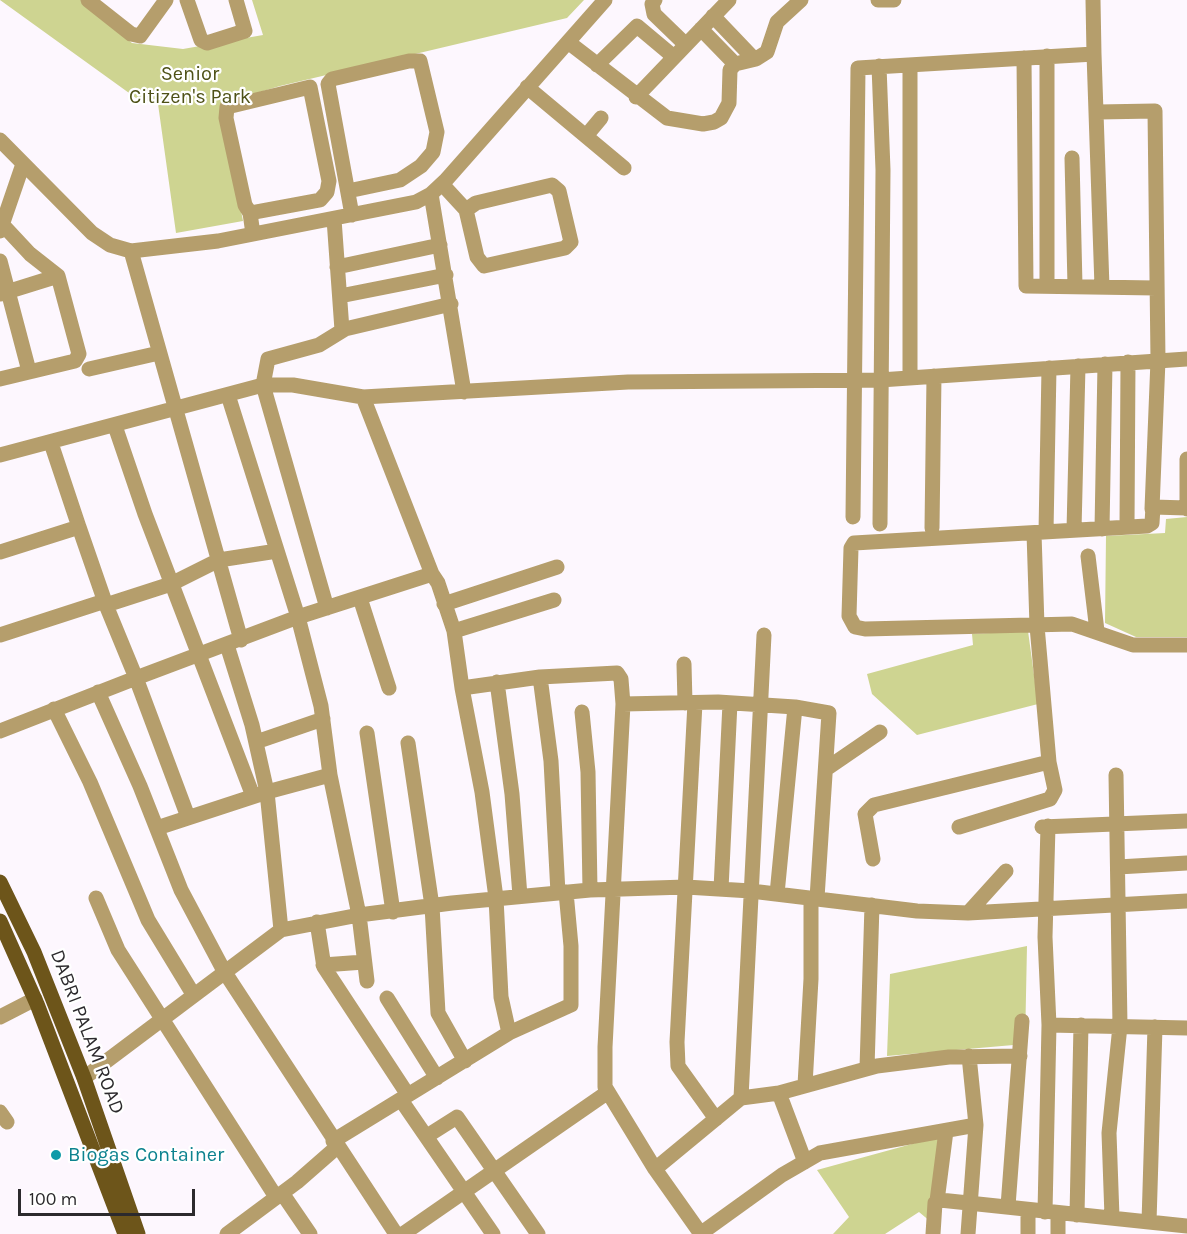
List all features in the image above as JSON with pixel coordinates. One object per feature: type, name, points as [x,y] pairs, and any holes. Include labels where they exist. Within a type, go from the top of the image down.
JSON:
[{"type":"main road","name":"DABRI PALAM ROAD","points":[[0,882],[34,952],[84,1078],[125,1234]]},
{"type":"main road","name":"DABRI PALAM ROAD","points":[[0,921],[138,1234]]},
{"type":"street","points":[[91,1],[131,34],[140,36],[166,0]]},
{"type":"street","points":[[187,0],[201,40],[207,43],[245,31],[236,0]]},
{"type":"street","points":[[0,140],[92,233],[110,245],[131,251],[218,241],[416,202],[437,189],[605,0]]},
{"type":"street","points":[[655,0],[652,4],[654,14],[686,45]]},
{"type":"street","points":[[636,97],[729,0]]},
{"type":"street","points":[[568,42],[636,97],[667,118],[703,124],[721,118],[729,103],[730,70],[735,64],[754,59],[770,48],[777,22],[801,0]]},
{"type":"street","points":[[879,0],[894,0]]},
{"type":"street","points":[[1093,0],[1102,287]]},
{"type":"street","points":[[713,16],[754,59]]},
{"type":"street","points":[[597,65],[637,26],[674,57]]},
{"type":"street","points":[[700,29],[735,64]]},
{"type":"street","points":[[853,517],[856,69],[861,66],[910,66],[1094,54]]},
{"type":"street","points":[[1047,56],[1047,285]]},
{"type":"street","points":[[1024,58],[1026,286],[1156,288]]},
{"type":"street","points":[[348,191],[400,180],[421,166],[433,152],[437,132],[420,61],[409,61],[332,79],[328,84],[352,215]]},
{"type":"street","points":[[879,66],[883,170],[880,524]]},
{"type":"street","points":[[910,66],[910,377]]},
{"type":"street","points":[[250,213],[320,200],[325,197],[329,181],[310,87],[227,107],[226,118],[245,205],[250,213],[253,234]]},
{"type":"street","points":[[527,87],[624,168]]},
{"type":"street","points":[[1098,112],[1155,111],[1158,360],[1150,525],[854,543],[851,548],[849,616],[855,627],[865,629],[1072,624],[1133,645],[1187,645]]},
{"type":"street","points":[[586,136],[601,118]]},
{"type":"street","points":[[1072,158],[1076,286]]},
{"type":"street","points":[[0,379],[78,358],[58,276],[1,227],[23,164]]},
{"type":"street","points":[[437,189],[466,210],[477,257],[484,266],[565,248],[571,242],[559,191],[552,185],[476,203],[466,210]]},
{"type":"street","points":[[437,189],[440,244],[464,392]]},
{"type":"street","points":[[334,219],[342,330]]},
{"type":"street","points":[[337,267],[440,244]]},
{"type":"street","points":[[131,251],[219,560],[234,643],[256,742],[260,794],[280,930]]},
{"type":"street","points":[[0,261],[3,293],[29,371]]},
{"type":"street","points":[[340,296],[446,275]]},
{"type":"street","points":[[3,293],[58,276]]},
{"type":"street","points":[[327,608],[263,385],[268,359],[319,345],[342,330],[451,304]]},
{"type":"street","points":[[89,369],[159,352]]},
{"type":"street","points":[[0,455],[263,385],[293,385],[363,397],[628,382],[880,380],[1187,358]]},
{"type":"street","points":[[1127,527],[1128,362]]},
{"type":"street","points":[[1102,529],[1105,364]]},
{"type":"street","points":[[1074,530],[1078,366]]},
{"type":"street","points":[[959,827],[1050,800],[1055,790],[1049,762],[1037,626],[1049,368]]},
{"type":"street","points":[[932,528],[934,376]]},
{"type":"street","points":[[228,395],[298,617],[323,719],[330,775],[359,915],[367,981]]},
{"type":"street","points":[[363,397],[432,574],[438,583],[454,631],[462,688],[482,792],[496,898],[501,997],[509,1033]]},
{"type":"street","points":[[115,426],[198,656],[260,794]]},
{"type":"street","points":[[51,443],[105,603],[136,678],[188,818]]},
{"type":"street","points":[[1152,509],[1156,507],[1187,508],[1187,459]]},
{"type":"street","points":[[0,552],[79,527]]},
{"type":"street","points":[[0,636],[171,584],[219,560],[277,551]]},
{"type":"street","points":[[1088,556],[1097,631]]},
{"type":"street","points":[[444,604],[557,567]]},
{"type":"street","points":[[0,731],[298,617],[432,574]]},
{"type":"street","points":[[360,598],[389,688]]},
{"type":"street","points":[[454,631],[554,600]]},
{"type":"street","points":[[741,1098],[764,635]]},
{"type":"street","points":[[684,664],[690,703],[686,887],[677,1042],[678,1066],[716,1119]]},
{"type":"street","points":[[462,688],[497,682],[617,673],[621,679],[623,704],[612,891],[610,995],[605,1047],[605,1079],[608,1092],[655,1169],[701,1234],[782,1175],[820,1153],[976,1125]]},
{"type":"street","points":[[227,1234],[279,1195],[335,1144],[404,1097],[509,1033],[571,1005],[572,946],[562,892],[551,761],[540,678]]},
{"type":"street","points":[[497,682],[512,794],[520,896]]},
{"type":"street","points":[[98,692],[157,828],[181,890],[224,971],[396,1234]]},
{"type":"street","points":[[721,889],[730,703]]},
{"type":"street","points":[[623,704],[730,703],[795,707],[829,713],[814,898],[805,1085]]},
{"type":"street","points":[[777,894],[795,707]]},
{"type":"street","points":[[54,709],[90,782],[148,920],[193,994]]},
{"type":"street","points":[[582,712],[588,772],[590,890]]},
{"type":"street","points":[[256,742],[323,719]]},
{"type":"street","points":[[826,769],[880,732]]},
{"type":"street","points":[[367,733],[393,912]]},
{"type":"street","points":[[408,743],[432,906],[438,1013],[465,1061]]},
{"type":"street","points":[[873,859],[865,814],[874,805],[1049,762]]},
{"type":"street","points":[[157,828],[260,794],[330,775]]},
{"type":"street","points":[[1116,775],[1120,1026],[1109,1133],[1118,1224]]},
{"type":"street","points":[[1058,1234],[1052,1213],[1045,937],[1047,906],[1045,826],[1187,821]]},
{"type":"street","points":[[1118,867],[1187,863]]},
{"type":"street","points":[[968,913],[1006,871]]},
{"type":"street","points":[[84,1078],[280,930],[359,915],[562,892],[686,887],[751,891],[917,911],[968,913],[1016,912],[1047,906],[1187,901]]},
{"type":"street","points":[[96,898],[118,950],[161,1018],[279,1195],[310,1234]]},
{"type":"street","points":[[867,1068],[872,905]]},
{"type":"street","points":[[316,922],[323,965],[427,1136],[493,1234]]},
{"type":"street","points":[[323,965],[364,962]]},
{"type":"street","points":[[387,998],[437,1078]]},
{"type":"street","points":[[0,1017],[35,999]]},
{"type":"street","points":[[1008,1206],[1022,1021]]},
{"type":"street","points":[[1049,1025],[1187,1028]]},
{"type":"street","points":[[1077,1215],[1081,1025]]},
{"type":"street","points":[[1153,1226],[1155,1027]]},
{"type":"street","points":[[655,1169],[741,1098],[779,1093],[867,1068],[969,1056],[1020,1056]]},
{"type":"street","points":[[968,1234],[976,1125],[969,1056]]},
{"type":"street","points":[[403,1234],[608,1092]]},
{"type":"street","points":[[779,1093],[805,1162]]},
{"type":"street","points":[[427,1136],[456,1117],[538,1234]]},
{"type":"street","points":[[933,1234],[946,1131]]},
{"type":"street","points":[[937,1201],[1008,1206],[1077,1215],[1118,1224],[1187,1226]]},
{"type":"street","points":[[1028,1210],[1028,1234]]},
{"type":"green space","name":"Senior Citizen's Park","points":[[0,0],[81,0],[132,43],[183,49],[263,35],[252,0],[584,0],[567,18],[280,86],[220,104],[243,221],[176,233],[158,104],[136,98]]},
{"type":"green space","points":[[1187,517],[1187,637],[1136,637],[1105,623],[1106,536],[1165,533],[1166,519]]},
{"type":"green space","points":[[1028,631],[1038,704],[917,735],[872,694],[867,674],[973,645],[972,634]]},
{"type":"green space","points":[[1027,946],[1025,1044],[887,1056],[890,974]]},
{"type":"green space","points":[[941,1136],[931,1222],[919,1212],[885,1234],[833,1234],[849,1217],[817,1170]]},
{"type":"place","name":"Biogas Container","points":[[56,1155]]}]
